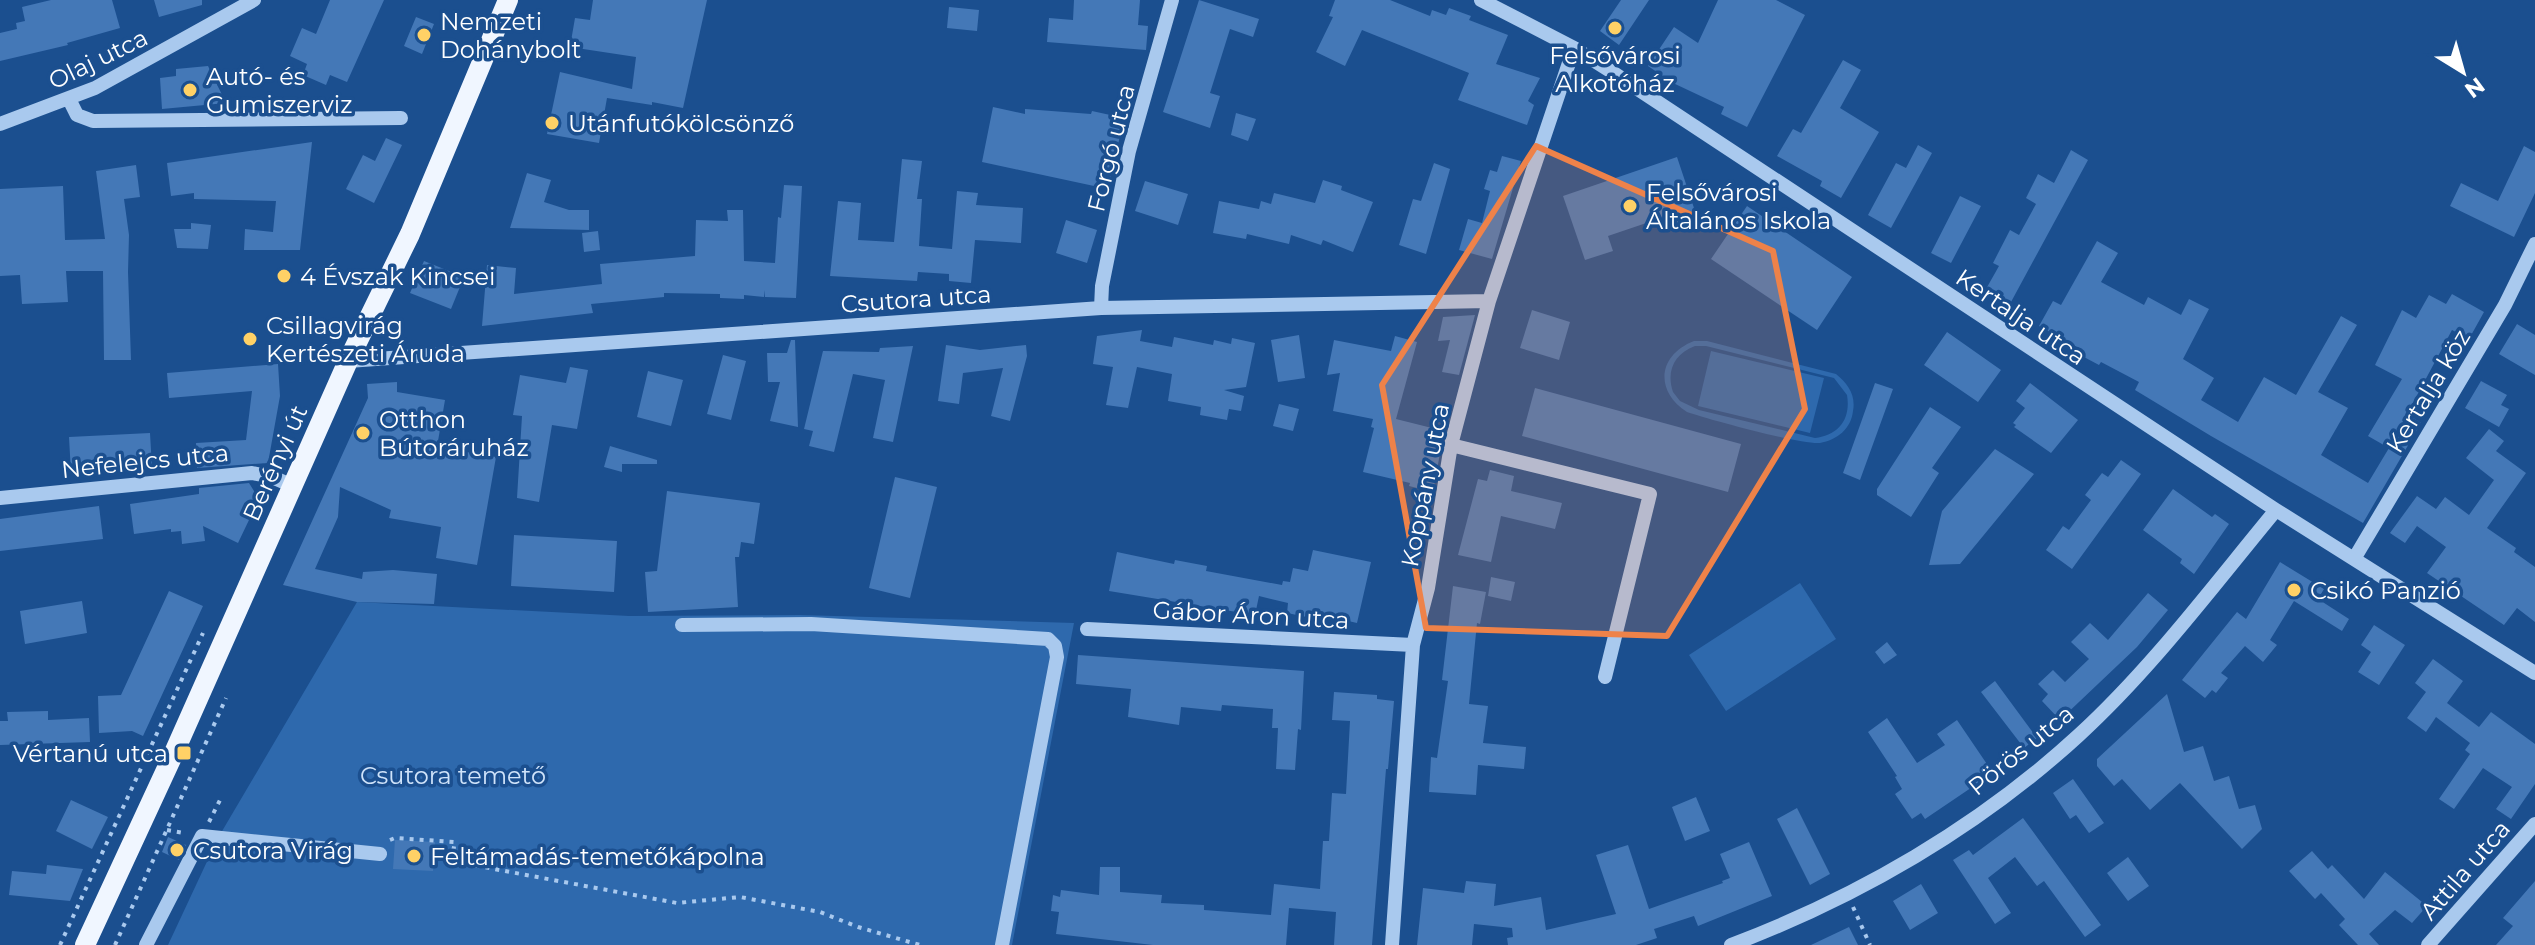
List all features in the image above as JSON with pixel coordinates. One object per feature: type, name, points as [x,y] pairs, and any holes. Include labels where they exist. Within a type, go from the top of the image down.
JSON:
[{"type":"main road","name":"Berényi út","points":[[85,945],[348,361],[416,220],[508,0]]},
{"type":"street","name":"Olaj utca","points":[[0,124],[69,99],[134,69],[254,0]]},
{"type":"street","name":"Forgó utca","points":[[1101,308],[1102,286],[1129,151],[1172,0]]},
{"type":"street","name":"Kertalja utca","points":[[1481,0],[1574,48],[2276,510],[2535,673]]},
{"type":"street","name":"Koppány utca","points":[[1392,945],[1413,645],[1428,588],[1451,445],[1489,301],[1574,48]]},
{"type":"street","points":[[69,99],[77,115],[93,121],[401,118]]},
{"type":"street","name":"Kertalja köz","points":[[2354,559],[2505,305],[2535,244]]},
{"type":"street","name":"Csutora utca","points":[[348,361],[1101,308],[1489,301]]},
{"type":"street","points":[[1451,445],[1650,494],[1605,677]]},
{"type":"street","name":"Nefelejcs utca","points":[[0,498],[252,473],[293,486]]},
{"type":"street","name":"Pörös utca","points":[[1731,945],[1777,927],[1883,876],[2033,774],[2080,734],[2172,636],[2276,510]]},
{"type":"street","points":[[682,625],[811,624],[1048,639],[1055,646],[1057,657],[1002,945]]},
{"type":"street","name":"Gábor Áron utca","points":[[1087,629],[1413,645]]},
{"type":"street","name":"Attila utca","points":[[2428,945],[2535,824]]},
{"type":"street","points":[[146,945],[202,836],[380,854]]},
{"type":"path","points":[[60,945],[207,626]]},
{"type":"path","points":[[115,945],[226,698]]},
{"type":"path","points":[[202,836],[221,798]]},
{"type":"path","points":[[380,854],[384,842],[395,838],[455,842],[451,861],[677,903],[740,897],[820,912],[920,945]]},
{"type":"path","points":[[1847,894],[1870,945]]},
{"type":"highlighted area","points":[[1536,146],[1773,251],[1805,409],[1667,636],[1426,628],[1382,385]]},
{"type":"green space","points":[[1694,341],[1707,341],[1836,374],[1852,395],[1852,417],[1842,433],[1820,443],[1810,443],[1687,412],[1676,403],[1665,384],[1667,364],[1682,347]],"holes":[[[1706,346],[1834,378],[1847,395],[1847,411],[1842,424],[1831,433],[1815,438],[1699,410],[1680,401],[1673,392],[1671,370],[1688,349]]]},
{"type":"green space","points":[[1711,351],[1824,378],[1810,433],[1698,406]]},
{"type":"green space","points":[[1800,583],[1836,639],[1726,711],[1689,655]]},
{"type":"green space","name":"Csutora temető","points":[[357,602],[629,616],[800,615],[1074,623],[1012,945],[168,945],[218,838]]},
{"type":"building","points":[[51,0],[112,0],[120,28],[68,45],[0,61],[0,33],[17,29],[16,23],[25,21],[22,7]]},
{"type":"building","points":[[154,0],[202,0],[202,5],[159,17]]},
{"type":"building","points":[[330,0],[384,0],[347,82],[330,75],[326,85],[303,75],[307,64],[290,56],[302,28],[316,34]]},
{"type":"building","points":[[593,0],[707,0],[683,108],[607,98],[599,143],[547,134],[560,72],[632,89],[636,57],[570,47],[575,18],[590,20]]},
{"type":"building","points":[[1074,0],[1140,0],[1138,25],[1148,26],[1146,50],[1047,42],[1049,18],[1073,20]]},
{"type":"building","points":[[1199,0],[1259,19],[1253,37],[1230,29],[1210,93],[1220,96],[1210,128],[1163,112]]},
{"type":"building","points":[[1335,0],[1390,0],[1430,16],[1432,10],[1446,15],[1449,8],[1471,16],[1469,20],[1508,35],[1496,64],[1540,78],[1528,101],[1534,105],[1527,125],[1458,100],[1469,73],[1362,30],[1345,66],[1316,52],[1333,17],[1329,16]]},
{"type":"building","points":[[1621,0],[1649,0],[1619,45],[1600,31]]},
{"type":"building","points":[[1718,0],[1776,0],[1805,15],[1747,127],[1721,114],[1724,107],[1673,83],[1648,66],[1674,27],[1698,43]]},
{"type":"building","points":[[949,7],[979,10],[977,31],[947,28]]},
{"type":"building","points":[[416,17],[434,24],[422,54],[404,46]]},
{"type":"building","points":[[1843,60],[1861,70],[1840,108],[1879,132],[1841,198],[1820,186],[1822,181],[1777,156],[1793,129],[1801,133]]},
{"type":"building","name":"Autó- és Gumiszerviz","points":[[208,66],[226,103],[162,109],[160,78],[176,76],[176,69]]},
{"type":"building","points":[[993,107],[1025,114],[1025,109],[1091,114],[1092,111],[1124,118],[1108,189],[982,162]]},
{"type":"building","points":[[1236,113],[1256,119],[1248,141],[1231,135]]},
{"type":"building","points":[[386,138],[402,145],[374,203],[346,189],[363,155],[375,161]]},
{"type":"building","points":[[312,142],[300,250],[244,250],[245,229],[273,232],[276,201],[194,199],[194,193],[171,196],[167,163]]},
{"type":"building","points":[[1918,145],[1932,153],[1891,228],[1868,215],[1896,163],[1906,168]]},
{"type":"building","points":[[2524,146],[2535,152],[2535,193],[2514,237],[2450,206],[2461,183],[2498,201]]},
{"type":"building","points":[[2071,150],[2088,160],[2011,302],[1986,289],[1999,266],[1993,263],[2010,230],[2019,235],[2036,204],[2026,198],[2038,174],[2054,183]]},
{"type":"building","points":[[1502,156],[1521,161],[1492,259],[1459,250],[1468,219],[1482,223],[1490,191],[1484,189],[1490,170],[1497,172]]},
{"type":"building","name":"Felsővárosi Általános Iskola","points":[[1677,157],[1698,220],[1672,229],[1667,216],[1608,236],[1613,251],[1585,260],[1563,196]]},
{"type":"building","points":[[902,159],[922,161],[917,199],[922,199],[919,246],[952,249],[957,191],[978,193],[976,205],[1023,208],[1021,243],[975,240],[971,283],[949,281],[949,274],[918,272],[917,281],[830,276],[838,201],[861,203],[858,240],[894,242]]},
{"type":"building","points":[[1434,163],[1450,169],[1426,254],[1399,245],[1413,199],[1421,201]]},
{"type":"building","points":[[136,165],[140,197],[124,199],[129,235],[131,360],[104,360],[103,271],[66,271],[68,302],[22,304],[20,275],[0,276],[0,189],[63,186],[65,240],[105,239],[96,171]]},
{"type":"building","points":[[527,173],[551,180],[544,202],[569,210],[589,210],[589,230],[510,228]]},
{"type":"building","points":[[1323,180],[1373,202],[1353,252],[1323,240],[1321,245],[1291,235],[1289,244],[1247,234],[1246,239],[1213,233],[1219,201],[1259,209],[1261,201],[1271,204],[1274,193],[1315,203]]},
{"type":"building","points":[[1145,181],[1188,194],[1178,225],[1135,211]]},
{"type":"building","points":[[784,185],[802,186],[796,298],[765,297],[765,290],[764,297],[744,295],[744,299],[720,298],[720,294],[664,293],[664,297],[591,304],[593,313],[482,326],[487,265],[516,268],[514,294],[602,284],[600,264],[695,256],[696,220],[728,221],[727,210],[743,210],[744,261],[775,263]]},
{"type":"building","points":[[1960,196],[1981,206],[1951,263],[1931,253]]},
{"type":"building","points":[[1747,206],[1852,277],[1817,330],[1711,259]]},
{"type":"building","points":[[1066,220],[1097,230],[1087,263],[1056,253]]},
{"type":"building","points":[[191,223],[211,225],[208,249],[177,248],[174,229],[191,229]]},
{"type":"building","points":[[598,231],[600,250],[584,252],[582,233]]},
{"type":"building","points":[[2097,241],[2118,253],[2101,282],[2144,305],[2148,297],[2181,315],[2189,299],[2209,309],[2183,359],[2214,378],[2201,400],[2238,422],[2264,377],[2296,395],[2341,316],[2357,325],[2318,392],[2348,408],[2321,455],[2368,483],[2389,448],[2368,436],[2402,379],[2375,365],[2402,310],[2416,318],[2429,295],[2446,304],[2452,294],[2484,312],[2469,339],[2452,330],[2407,414],[2421,423],[2363,523],[2135,390],[2139,382],[2101,362],[2099,365],[2082,356],[2084,351],[2039,326],[2053,301],[2061,305]]},
{"type":"building","points":[[424,261],[464,277],[451,309],[410,293]]},
{"type":"building","points":[[1532,310],[1570,322],[1559,360],[1520,348]]},
{"type":"building","points":[[1475,315],[1459,375],[1442,372],[1450,340],[1438,341],[1443,317]]},
{"type":"building","points":[[2517,324],[2535,335],[2535,375],[2499,354]]},
{"type":"building","points":[[1142,330],[1140,341],[1172,347],[1174,337],[1213,345],[1214,340],[1231,344],[1232,338],[1255,343],[1246,387],[1224,390],[1244,396],[1241,411],[1229,409],[1227,420],[1200,415],[1201,407],[1168,401],[1172,374],[1137,367],[1128,408],[1106,405],[1113,367],[1093,364],[1097,336]]},
{"type":"building","points":[[1947,332],[2001,370],[1978,402],[1924,365]]},
{"type":"building","points":[[1299,335],[1305,378],[1278,382],[1271,340]]},
{"type":"building","points":[[1395,336],[1417,342],[1396,419],[1444,431],[1433,492],[1363,472],[1374,428],[1371,427],[1373,419],[1333,411],[1340,373],[1327,375],[1334,340],[1391,351]]},
{"type":"building","points":[[791,340],[795,340],[798,427],[770,421],[780,382],[768,382],[767,353],[787,353]]},
{"type":"building","points":[[946,345],[980,350],[1026,345],[1027,356],[1010,421],[991,416],[1003,368],[963,373],[959,404],[938,401]]},
{"type":"building","points":[[913,346],[893,442],[873,438],[885,380],[853,374],[834,452],[809,446],[813,431],[804,429],[823,351],[879,352],[880,348]]},
{"type":"building","points":[[723,355],[746,361],[731,420],[707,414]]},
{"type":"building","points":[[278,364],[280,396],[268,463],[197,468],[196,443],[246,440],[252,391],[169,398],[167,373]]},
{"type":"building","points":[[570,367],[588,370],[577,429],[552,425],[539,502],[517,498],[522,416],[513,415],[520,375],[566,383]]},
{"type":"building","points":[[648,371],[683,380],[671,426],[637,417]]},
{"type":"building","points":[[2481,381],[2507,395],[2501,405],[2509,409],[2499,427],[2465,408]]},
{"type":"building","points":[[397,382],[397,392],[445,400],[437,447],[496,457],[477,565],[436,558],[441,527],[389,518],[391,510],[340,487],[338,517],[315,569],[362,579],[363,572],[393,570],[437,574],[434,604],[357,602],[283,585],[368,398],[367,384]]},
{"type":"building","points":[[1875,383],[1893,389],[1860,480],[1843,473]]},
{"type":"building","points":[[2030,383],[2078,420],[2051,453],[2014,427],[2016,425],[2013,423],[2025,408],[2016,401]]},
{"type":"building","points":[[1535,388],[1741,444],[1728,492],[1522,436]]},
{"type":"building","points":[[1279,404],[1299,409],[1293,431],[1273,426]]},
{"type":"building","points":[[1930,407],[1961,427],[1932,468],[1939,473],[1911,517],[1877,495],[1877,489]]},
{"type":"building","points":[[2489,429],[2504,441],[2496,451],[2526,473],[2487,528],[2516,548],[2514,552],[2535,567],[2535,622],[2517,608],[2504,625],[2427,573],[2446,547],[2417,526],[2405,543],[2390,533],[2417,496],[2436,509],[2445,497],[2469,515],[2494,480],[2466,458]]},
{"type":"building","points":[[150,433],[152,468],[71,473],[69,437]]},
{"type":"building","points":[[610,446],[657,460],[657,464],[622,464],[622,472],[604,467]]},
{"type":"building","points":[[1995,449],[2034,474],[1960,564],[1929,565],[1942,511]]},
{"type":"building","points":[[2121,460],[2141,474],[2072,569],[2046,550],[2063,526],[2069,530],[2091,500],[2085,495],[2102,473],[2108,477]]},
{"type":"building","points":[[1490,470],[1514,476],[1511,491],[1562,503],[1555,529],[1501,516],[1491,562],[1458,555],[1478,479],[1487,481]]},
{"type":"building","points":[[895,477],[937,487],[910,598],[869,588]]},
{"type":"building","points":[[249,483],[259,499],[238,543],[203,526],[205,541],[182,544],[181,531],[171,532],[171,529],[134,534],[130,504],[199,494],[199,488]]},
{"type":"building","points":[[2173,489],[2212,517],[2215,514],[2229,524],[2194,574],[2180,563],[2182,559],[2143,530]]},
{"type":"building","points":[[667,491],[760,503],[754,544],[741,542],[739,557],[735,557],[738,607],[648,612],[645,572],[657,571]]},
{"type":"building","points":[[99,506],[103,539],[0,551],[0,519]]},
{"type":"building","points":[[514,535],[617,541],[614,592],[511,586]]},
{"type":"building","points":[[1313,550],[1371,562],[1357,623],[1313,613],[1312,618],[1287,613],[1288,603],[1259,596],[1255,615],[1109,591],[1117,552],[1174,564],[1175,560],[1207,566],[1206,571],[1282,585],[1283,581],[1290,582],[1293,568],[1308,571]]},
{"type":"building","points":[[2280,562],[2324,589],[2318,599],[2349,619],[2342,631],[2294,601],[2270,640],[2277,645],[2263,662],[2245,646],[2221,673],[2228,678],[2216,693],[2212,690],[2205,698],[2182,680],[2237,612],[2246,619]]},
{"type":"building","points":[[1491,577],[1515,582],[1511,601],[1488,596]]},
{"type":"building","points":[[1453,586],[1486,592],[1480,624],[1477,623],[1469,704],[1488,706],[1483,743],[1526,747],[1524,769],[1478,765],[1476,795],[1429,792],[1431,757],[1437,758],[1448,681],[1442,680]]},
{"type":"building","points":[[169,591],[203,606],[143,736],[132,731],[99,733],[98,696],[121,695]]},
{"type":"building","points":[[2148,593],[2168,610],[2137,647],[2060,720],[2042,701],[2048,694],[2038,684],[2053,670],[2065,682],[2089,659],[2071,642],[2090,623],[2108,640]]},
{"type":"building","points":[[82,601],[87,633],[25,644],[20,611]]},
{"type":"building","points":[[2374,625],[2405,645],[2379,685],[2358,672],[2371,652],[2361,645]]},
{"type":"building","points":[[1887,642],[1897,655],[1884,664],[1875,652]]},
{"type":"building","points":[[1078,655],[1304,671],[1295,770],[1276,769],[1278,728],[1272,728],[1273,709],[1222,705],[1221,711],[1181,707],[1179,725],[1128,717],[1131,689],[1076,684]]},
{"type":"building","points":[[2433,659],[2463,681],[2447,703],[2479,727],[2491,712],[2535,744],[2535,784],[2511,819],[2496,809],[2512,787],[2483,768],[2454,809],[2439,799],[2470,754],[2465,750],[2470,743],[2436,717],[2426,732],[2407,718],[2426,692],[2415,683]]},
{"type":"building","points":[[1995,681],[2037,738],[2024,748],[1981,692]]},
{"type":"building","points":[[1334,692],[1377,695],[1377,699],[1394,701],[1372,945],[1334,945],[1336,912],[1289,908],[1286,945],[1153,945],[1056,934],[1059,912],[1051,911],[1053,895],[1060,897],[1061,890],[1099,895],[1100,867],[1120,867],[1120,892],[1162,895],[1161,903],[1204,905],[1204,910],[1271,915],[1274,884],[1320,889],[1323,841],[1329,841],[1332,793],[1346,794],[1350,721],[1332,720]]},
{"type":"building","points":[[2167,694],[2184,752],[2203,746],[2214,781],[2229,776],[2239,809],[2255,805],[2262,829],[2242,849],[2180,783],[2150,810],[2122,779],[2114,786],[2097,766],[2097,759]]},
{"type":"building","points":[[48,711],[48,720],[89,718],[90,742],[0,745],[0,721],[8,721],[7,712]]},
{"type":"building","points":[[1887,718],[1917,763],[1945,745],[1937,734],[1957,720],[1993,773],[1925,819],[1921,813],[1912,819],[1895,794],[1902,789],[1897,776],[1868,732]]},
{"type":"building","points":[[2073,779],[2104,823],[2089,833],[2076,815],[2070,819],[2053,793]]},
{"type":"building","points":[[1696,797],[1710,831],[1685,841],[1672,807]]},
{"type":"building","points":[[71,800],[108,817],[92,849],[56,831]]},
{"type":"building","points":[[1797,808],[1830,874],[1810,885],[1777,819]]},
{"type":"building","points":[[2023,818],[2101,925],[2085,937],[2044,881],[2037,886],[2015,857],[1988,878],[2011,913],[1995,924],[1953,860],[1969,850],[1973,855]]},
{"type":"building","name":"Csutora Virág","points":[[168,837],[186,845],[179,860],[162,852]]},
{"type":"building","name":"Feltámadás-temetőkápolna","points":[[395,840],[435,842],[433,871],[393,869]]},
{"type":"building","points":[[1749,842],[1772,896],[1698,926],[1694,916],[1654,929],[1657,938],[1636,945],[1508,945],[1507,938],[1513,937],[1512,928],[1474,924],[1472,945],[1417,945],[1423,888],[1464,893],[1466,881],[1496,884],[1494,906],[1541,897],[1546,930],[1616,914],[1596,855],[1628,845],[1649,909],[1723,883],[1730,878],[1720,854]]},
{"type":"building","points":[[2312,851],[2328,869],[2332,865],[2364,899],[2385,872],[2427,906],[2412,923],[2395,910],[2369,934],[2379,945],[2358,945],[2339,925],[2345,919],[2321,893],[2315,899],[2289,871]]},
{"type":"building","points":[[2128,857],[2149,886],[2128,901],[2107,873]]},
{"type":"building","points":[[47,865],[83,869],[70,901],[9,895],[12,871],[46,874]]},
{"type":"building","points":[[2535,881],[2535,945],[2496,945],[2513,926],[2503,918]]},
{"type":"building","points":[[1921,884],[1938,913],[1910,930],[1893,901]]},
{"type":"building","points":[[1849,927],[1858,945],[1811,945]]},
{"type":"place","name":"Felsővárosi Alkotóház","points":[[1615,28]]},
{"type":"place","name":"Nemzeti Dohánybolt","points":[[424,35]]},
{"type":"place","name":"Autó- és Gumiszerviz","points":[[190,90]]},
{"type":"place","name":"Utánfutókölcsönző","points":[[552,123]]},
{"type":"place","name":"Felsővárosi Általános Iskola","points":[[1630,206]]},
{"type":"place","name":"4 Évszak Kincsei","points":[[284,276]]},
{"type":"place","name":"Csillagvirág Kertészeti Áruda","points":[[250,339]]},
{"type":"place","name":"Otthon Bútoráruház","points":[[363,433]]},
{"type":"place","name":"Csikó Panzió","points":[[2294,590]]},
{"type":"place","name":"Vértanú utca","points":[[184,753]]},
{"type":"place","name":"Csutora Virág","points":[[177,850]]},
{"type":"place","name":"Feltámadás-temetőkápolna","points":[[414,856]]}]
